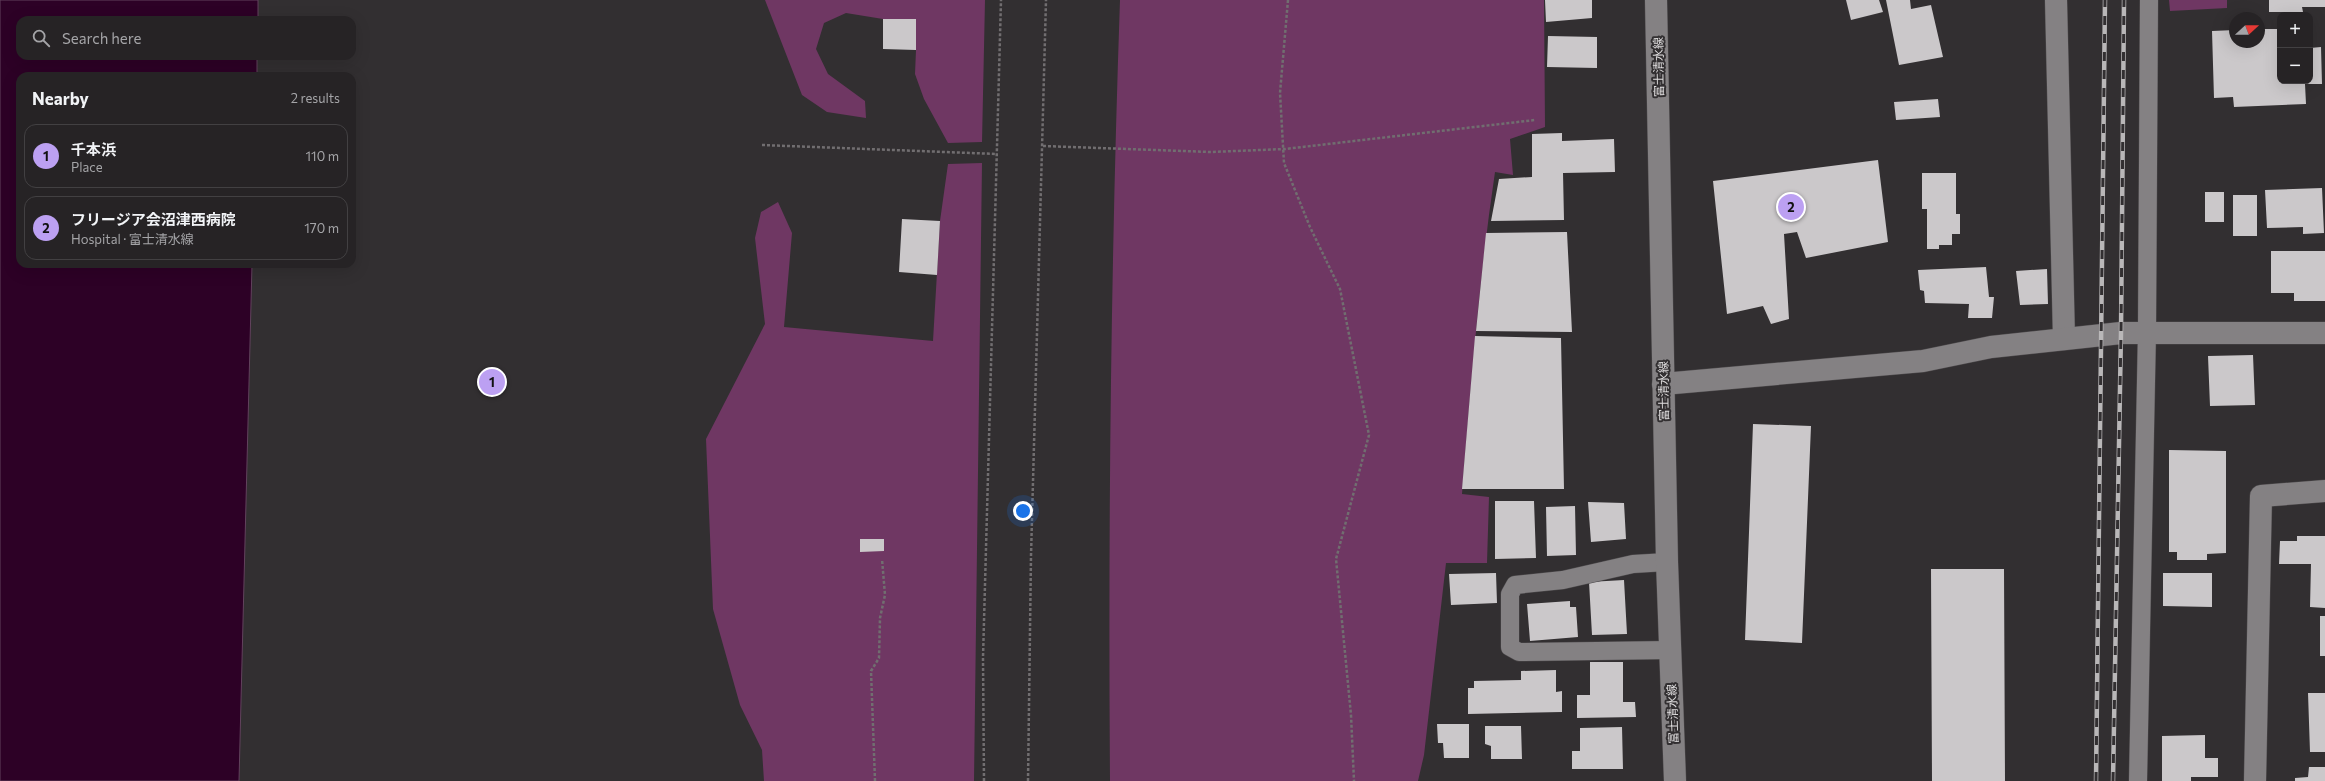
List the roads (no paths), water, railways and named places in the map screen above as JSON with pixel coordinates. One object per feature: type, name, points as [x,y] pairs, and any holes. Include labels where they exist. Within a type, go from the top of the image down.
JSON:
[{"type":"street","name":"富士清水線","points":[[1656,0],[1666,562],[1675,781]]},
{"type":"street","points":[[2056,0],[2064,339]]},
{"type":"street","points":[[1662,384],[1923,361],[1991,347],[2147,331],[2325,333]]},
{"type":"street","points":[[2255,781],[2260,496],[2325,491]]},
{"type":"lane","points":[[2138,781],[2147,331],[2149,0]]},
{"type":"lane","points":[[1666,562],[1633,564],[1563,580],[1515,585],[1510,594],[1510,647],[1519,652],[1670,650]]},
{"type":"railway","points":[[2096,781],[2105,0]]},
{"type":"railway","points":[[2113,781],[2121,333],[2124,0]]},
{"type":"place","name":"フリージア会沼津西病院","points":[[1791,207]]},
{"type":"place","name":"千本浜","points":[[492,382]]}]
